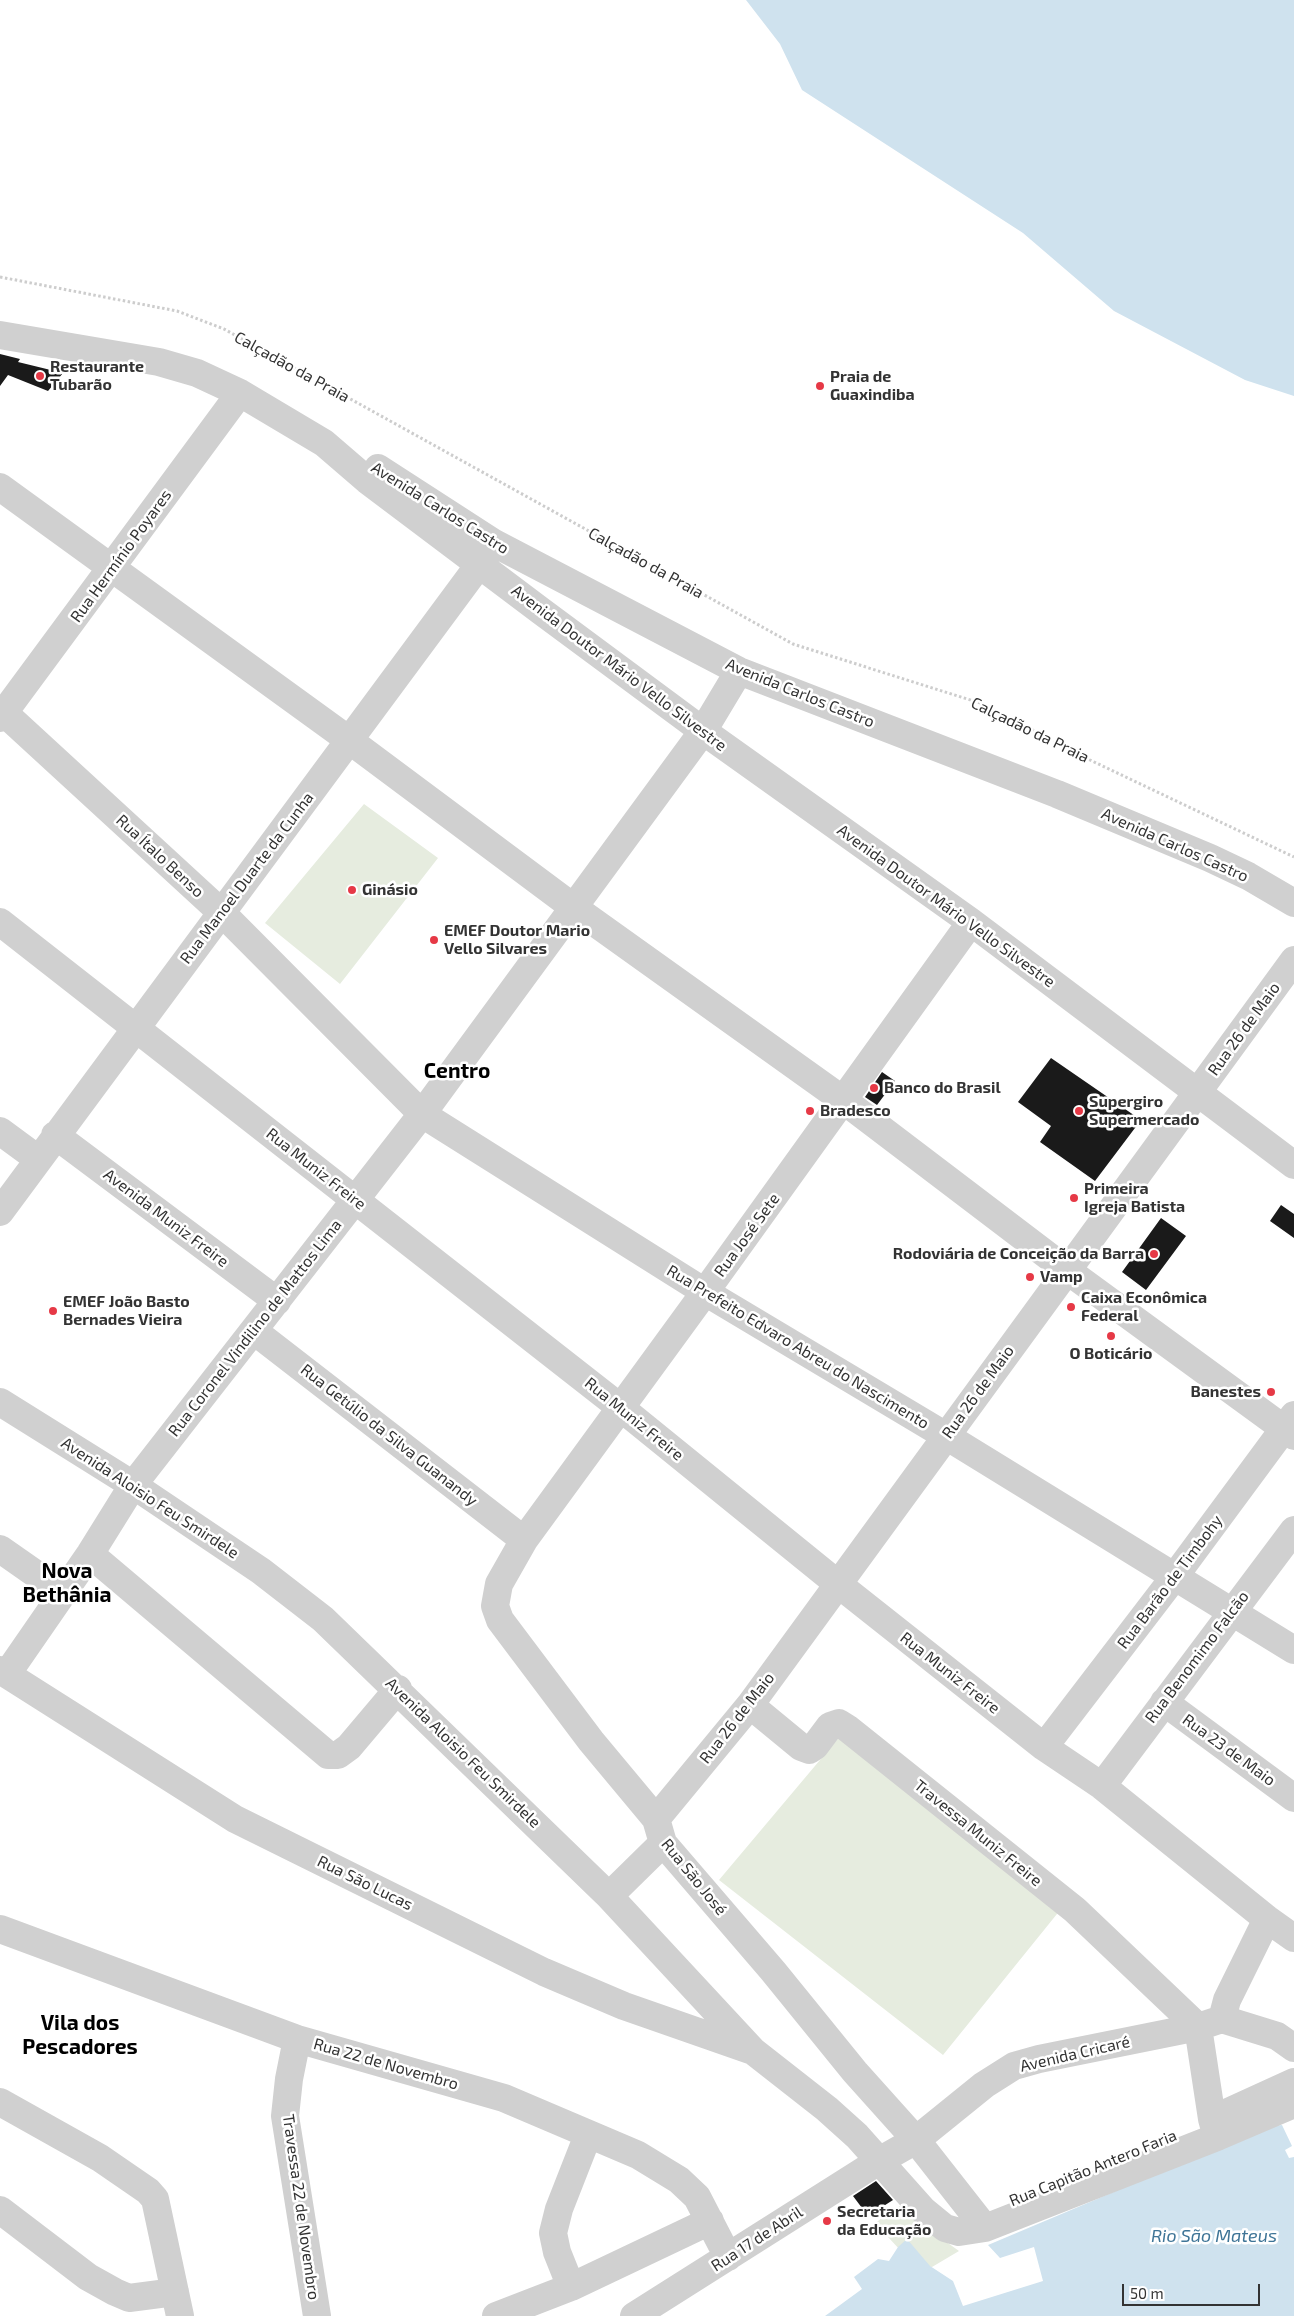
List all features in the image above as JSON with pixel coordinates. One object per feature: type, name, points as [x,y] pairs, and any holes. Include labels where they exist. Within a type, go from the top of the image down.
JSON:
[{"type":"street","name":"Avenida Doutor Mário Vello Silvestre","points":[[0,335],[159,362],[197,373],[240,393],[324,444],[367,480],[487,554],[703,731],[971,922],[1294,1164]]},
{"type":"street","name":"Rua Hermínio Poyares","points":[[2,713],[112,568],[240,393]]},
{"type":"street","points":[[0,487],[349,740],[574,907],[843,1100],[1068,1271],[1291,1426]]},
{"type":"street","name":"Avenida Carlos Castro","points":[[487,554],[739,670],[1057,794],[1210,858],[1248,876],[1294,903]]},
{"type":"street","name":"Rua Manoel Duarte da Cunha","points":[[0,1212],[55,1135],[222,913],[487,554]]},
{"type":"street","name":"Rua Coronel Vindilino de Mattos Lima","points":[[3,1672],[63,1593],[133,1485],[422,1114],[703,731],[739,670]]},
{"type":"street","name":"Rua Ítalo Benso","points":[[2,713],[222,913],[422,1114]]},
{"type":"street","name":"Rua Muniz Freire","points":[[0,922],[621,1408],[838,1584],[1044,1747],[1102,1786],[1267,1919],[1294,1938]]},
{"type":"street","name":"Rua José Sete","points":[[504,1571],[524,1540],[971,922]]},
{"type":"street","name":"Rua 26 de Maio","points":[[609,1896],[659,1831],[1294,960]]},
{"type":"street","name":"Rua Prefeito Edvaro Abreu do Nascimento","points":[[422,1114],[705,1292],[946,1436],[1294,1650]]},
{"type":"street","points":[[0,1130],[38,1159]]},
{"type":"street","name":"Avenida Muniz Freire","points":[[55,1135],[277,1301]]},
{"type":"street","name":"Rua Getúlio da Silva Guanandy","points":[[254,1331],[524,1540]]},
{"type":"street","name":"Avenida Aloisio Feu Smirdele","points":[[0,1402],[133,1485],[261,1571],[316,1613],[398,1689],[609,1896],[753,2051],[827,2109],[857,2136],[879,2161]]},
{"type":"street","name":"Rua Barão de Timbohy","points":[[1044,1747],[1291,1426]]},
{"type":"street","name":"Rua Benomimo Falcão","points":[[1102,1786],[1294,1530]]},
{"type":"street","points":[[0,1549],[63,1593]]},
{"type":"street","points":[[90,1554],[328,1755],[338,1755],[349,1748],[398,1689]]},
{"type":"street","name":"Rua São José","points":[[504,1571],[496,1595],[495,1606],[500,1620],[659,1831],[855,2072],[916,2140]]},
{"type":"street","name":"Rua São Lucas","points":[[3,1672],[235,1819],[544,1972],[624,2006],[753,2051]]},
{"type":"street","name":"Rua 23 de Maio","points":[[1164,1702],[1294,1798]]},
{"type":"street","name":"Travessa Muniz Freire","points":[[750,1705],[801,1747],[809,1750],[815,1746],[830,1726],[840,1723],[1075,1910],[1210,2023]]},
{"type":"street","points":[[1214,2128],[1210,2023],[1227,2000],[1267,1919]]},
{"type":"street","name":"Rua 22 de Novembro","points":[[0,1929],[297,2039],[504,2098],[638,2155],[679,2180],[697,2197],[728,2257]]},
{"type":"street","name":"Avenida Cricaré","points":[[879,2161],[916,2140],[984,2085],[1014,2066],[1039,2059],[1210,2023],[1277,2036],[1294,2048]]},
{"type":"street","name":"Travessa 22 de Novembro","points":[[297,2039],[289,2079],[285,2116],[317,2316]]},
{"type":"street","points":[[1214,2128],[1294,2082]]},
{"type":"street","points":[[0,2102],[100,2158],[148,2191],[155,2199],[178,2304],[129,2298],[115,2292],[88,2277],[0,2210]]},
{"type":"street","points":[[1214,2128],[1294,2104]]},
{"type":"street","name":"Rua Capitão Antero Faria","points":[[973,2226],[1214,2128]]},
{"type":"street","points":[[571,2287],[557,2252],[553,2233],[559,2209],[588,2135]]},
{"type":"street","points":[[879,2161],[934,2221],[945,2228],[973,2226],[916,2140]]},
{"type":"street","name":"Rua 17 de Abril","points":[[634,2316],[879,2161]]},
{"type":"street","points":[[496,2316],[571,2287],[710,2221]]},
{"type":"path","name":"Calçadão da Praia","points":[[0,277],[177,311],[224,329],[793,644],[984,704],[1090,760],[1294,856]]},
{"type":"shaded area","name":"Ginásio","points":[[364,804],[438,858],[340,984],[265,923]]},
{"type":"shaded area","points":[[841,1735],[1061,1909],[943,2055],[719,1880]]},
{"type":"shaded area","points":[[906,2202],[927,2228],[959,2251],[932,2267],[914,2265],[875,2223]]},
{"type":"water","points":[[746,0],[1294,0],[1294,396],[1245,380],[1114,311],[1023,233],[802,90],[780,44]]},
{"type":"water","name":"Rio São Mateus","points":[[1282,2125],[1292,2146],[1285,2150],[1289,2158],[1294,2157],[1294,2316],[825,2316],[862,2289],[854,2277],[878,2259],[889,2261],[898,2247],[907,2239],[930,2266],[953,2281],[963,2306],[1043,2281],[1034,2247],[1000,2258],[988,2245],[1270,2126]]},
{"type":"building","points":[[0,354],[20,359],[18,362],[63,373],[48,391],[8,375],[0,386]]},
{"type":"building","name":"Supergiro Supermercado","points":[[1051,1058],[1141,1120],[1095,1181],[1040,1142],[1051,1126],[1018,1102]]},
{"type":"building","points":[[882,1072],[895,1081],[877,1105],[865,1097]]},
{"type":"building","points":[[1281,1205],[1294,1214],[1294,1238],[1270,1221]]},
{"type":"building","name":"Rodoviária de Conceição da Barra","points":[[1161,1218],[1186,1236],[1146,1290],[1122,1272]]},
{"type":"building","points":[[876,2181],[893,2200],[868,2216],[853,2196]]},
{"type":"place","name":"Restaurante Tubarão","points":[[40,376]]},
{"type":"place","name":"Praia de Guaxindiba","points":[[820,386]]},
{"type":"place","name":"Ginásio","points":[[352,890]]},
{"type":"place","name":"EMEF Doutor Mario Vello Silvares","points":[[434,940]]},
{"type":"place","name":"Banco do Brasil","points":[[874,1088]]},
{"type":"place","name":"Bradesco","points":[[810,1111]]},
{"type":"place","name":"Supergiro Supermercado","points":[[1079,1111]]},
{"type":"place","name":"Primeira Igreja Batista","points":[[1074,1198]]},
{"type":"place","name":"Rodoviária de Conceição da Barra","points":[[1154,1254]]},
{"type":"place","name":"Vamp","points":[[1030,1277]]},
{"type":"place","name":"Caixa Econômica Federal","points":[[1071,1307]]},
{"type":"place","name":"EMEF João Basto Bernades Vieira","points":[[53,1311]]},
{"type":"place","name":"O Boticário","points":[[1111,1336]]},
{"type":"place","name":"Banestes","points":[[1271,1392]]},
{"type":"place","name":"Secretaria da Educação","points":[[827,2221]]},
{"type":"district","name":"Centro","points":[[457,1071]]},
{"type":"district","name":"Nova Bethânia","points":[[67,1583]]},
{"type":"district","name":"Vila dos Pescadores","points":[[80,2035]]}]
